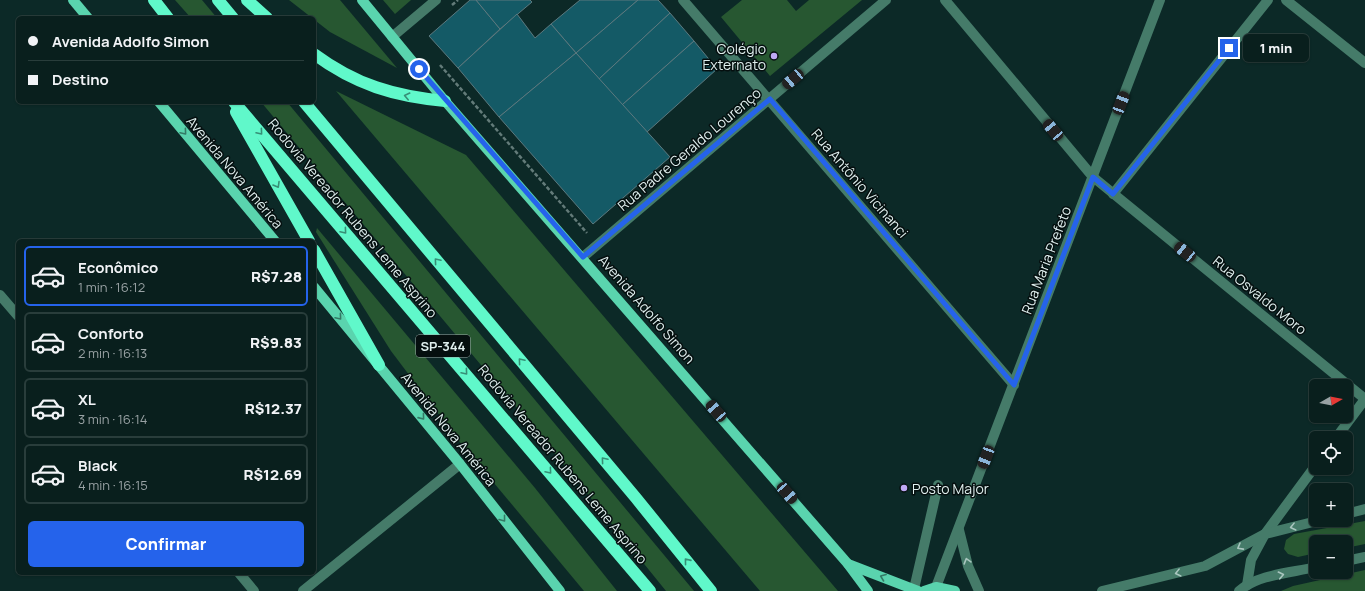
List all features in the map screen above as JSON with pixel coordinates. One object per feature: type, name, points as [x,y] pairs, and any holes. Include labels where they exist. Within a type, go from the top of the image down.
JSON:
[{"type":"highway","points":[[154,0],[166,16]]},
{"type":"highway","points":[[218,0],[231,16]]},
{"type":"highway","points":[[247,0],[265,16]]},
{"type":"highway","points":[[316,55],[346,75],[378,89],[411,98],[445,101]]},
{"type":"highway","points":[[231,104],[308,239]]},
{"type":"highway","name":"Rodovia Vereador Rubens Leme Asprino","points":[[236,104],[650,591]]},
{"type":"highway","points":[[306,104],[636,498],[711,591]]},
{"type":"highway","points":[[316,254],[379,365]]},
{"type":"main road","points":[[73,0],[86,16]]},
{"type":"main road","name":"Avenida Adolfo Simon","points":[[362,0],[445,101],[583,257],[848,564],[868,591]]},
{"type":"main road","name":"Avenida Nova América","points":[[161,104],[273,239]]},
{"type":"main road","name":"Avenida Nova América","points":[[316,289],[460,464],[560,591]]},
{"type":"main road","name":"Avenida Adolfo Simon","points":[[848,564],[916,590]]},
{"type":"main road","points":[[924,591],[936,587],[955,591]]},
{"type":"street","points":[[392,37],[436,0]]},
{"type":"street","name":"Rua Antônio Vicinanci","points":[[683,0],[770,99],[1014,385]]},
{"type":"street","name":"Rua Padre Geraldo Lourenço","points":[[583,257],[886,0]]},
{"type":"street","name":"Rua Osvaldo Moro","points":[[945,0],[1093,177],[1365,399]]},
{"type":"street","name":"Rua Maria Prefeto","points":[[936,587],[1160,0]]},
{"type":"street","points":[[1113,194],[1268,0]]},
{"type":"street","points":[[1286,0],[1365,63]]},
{"type":"street","points":[[0,295],[16,314]]},
{"type":"street","points":[[1341,431],[1365,399]]},
{"type":"street","points":[[303,591],[460,464]]},
{"type":"street","points":[[1247,589],[1251,560],[1265,534],[1309,474]]},
{"type":"street","points":[[916,590],[938,485]]},
{"type":"street","points":[[1353,512],[1365,509]]},
{"type":"street","points":[[1102,591],[1205,566],[1265,534],[1309,523]]},
{"type":"street","points":[[959,530],[968,566],[979,591]]},
{"type":"street","points":[[1353,560],[1365,557]]},
{"type":"street","points":[[1247,589],[1262,578],[1309,569]]},
{"type":"street","points":[[241,575],[254,591]]},
{"type":"path","points":[[447,9],[458,0]]},
{"type":"path","points":[[436,60],[590,238]]},
{"type":"green space","points":[[175,0],[202,0],[215,16],[189,16]]},
{"type":"green space","points":[[289,0],[340,0],[397,68],[330,32],[316,21],[316,16],[310,16]]},
{"type":"green space","points":[[383,0],[411,0],[395,14]]},
{"type":"green space","name":"Colégio Externato","points":[[742,0],[787,0],[796,11],[809,0],[862,0],[770,76],[721,17]]},
{"type":"green space","points":[[336,91],[466,155],[838,591],[760,591]]},
{"type":"green space","points":[[263,104],[289,104],[694,591],[666,591],[547,444]]},
{"type":"green space","points":[[317,228],[535,488],[617,591],[584,591],[459,441],[391,351],[316,232]]},
{"type":"green space","points":[[1365,521],[1365,544],[1353,547],[1353,535],[1309,535],[1309,555],[1298,557],[1288,554],[1284,549],[1286,540],[1294,534],[1332,527],[1353,527],[1353,523]]},
{"type":"green space","points":[[1365,570],[1365,591],[1281,591],[1293,586],[1324,579],[1353,579],[1353,573]]},
{"type":"building","points":[[470,0],[476,0],[500,29],[458,68],[429,36]]},
{"type":"building","points":[[476,0],[530,0],[532,2],[500,29]]},
{"type":"building","points":[[580,0],[638,0],[576,53],[551,24]]},
{"type":"building","points":[[638,0],[658,0],[670,13],[599,79],[576,53]]},
{"type":"building","points":[[670,13],[694,41],[622,105],[599,79]]},
{"type":"building","points":[[517,14],[535,38],[551,24],[576,53],[499,117],[458,68]]},
{"type":"building","points":[[694,41],[717,69],[647,132],[622,105]]},
{"type":"building","points":[[576,53],[670,157],[593,224],[499,117]]},
{"type":"place","name":"Colégio Externato","points":[[774,56]]},
{"type":"place","name":"Posto Major","points":[[904,488]]},
{"type":"route","points":[[419,69],[445,101],[583,257],[770,99],[1014,385],[1093,177],[1113,194],[1229,48]]}]
